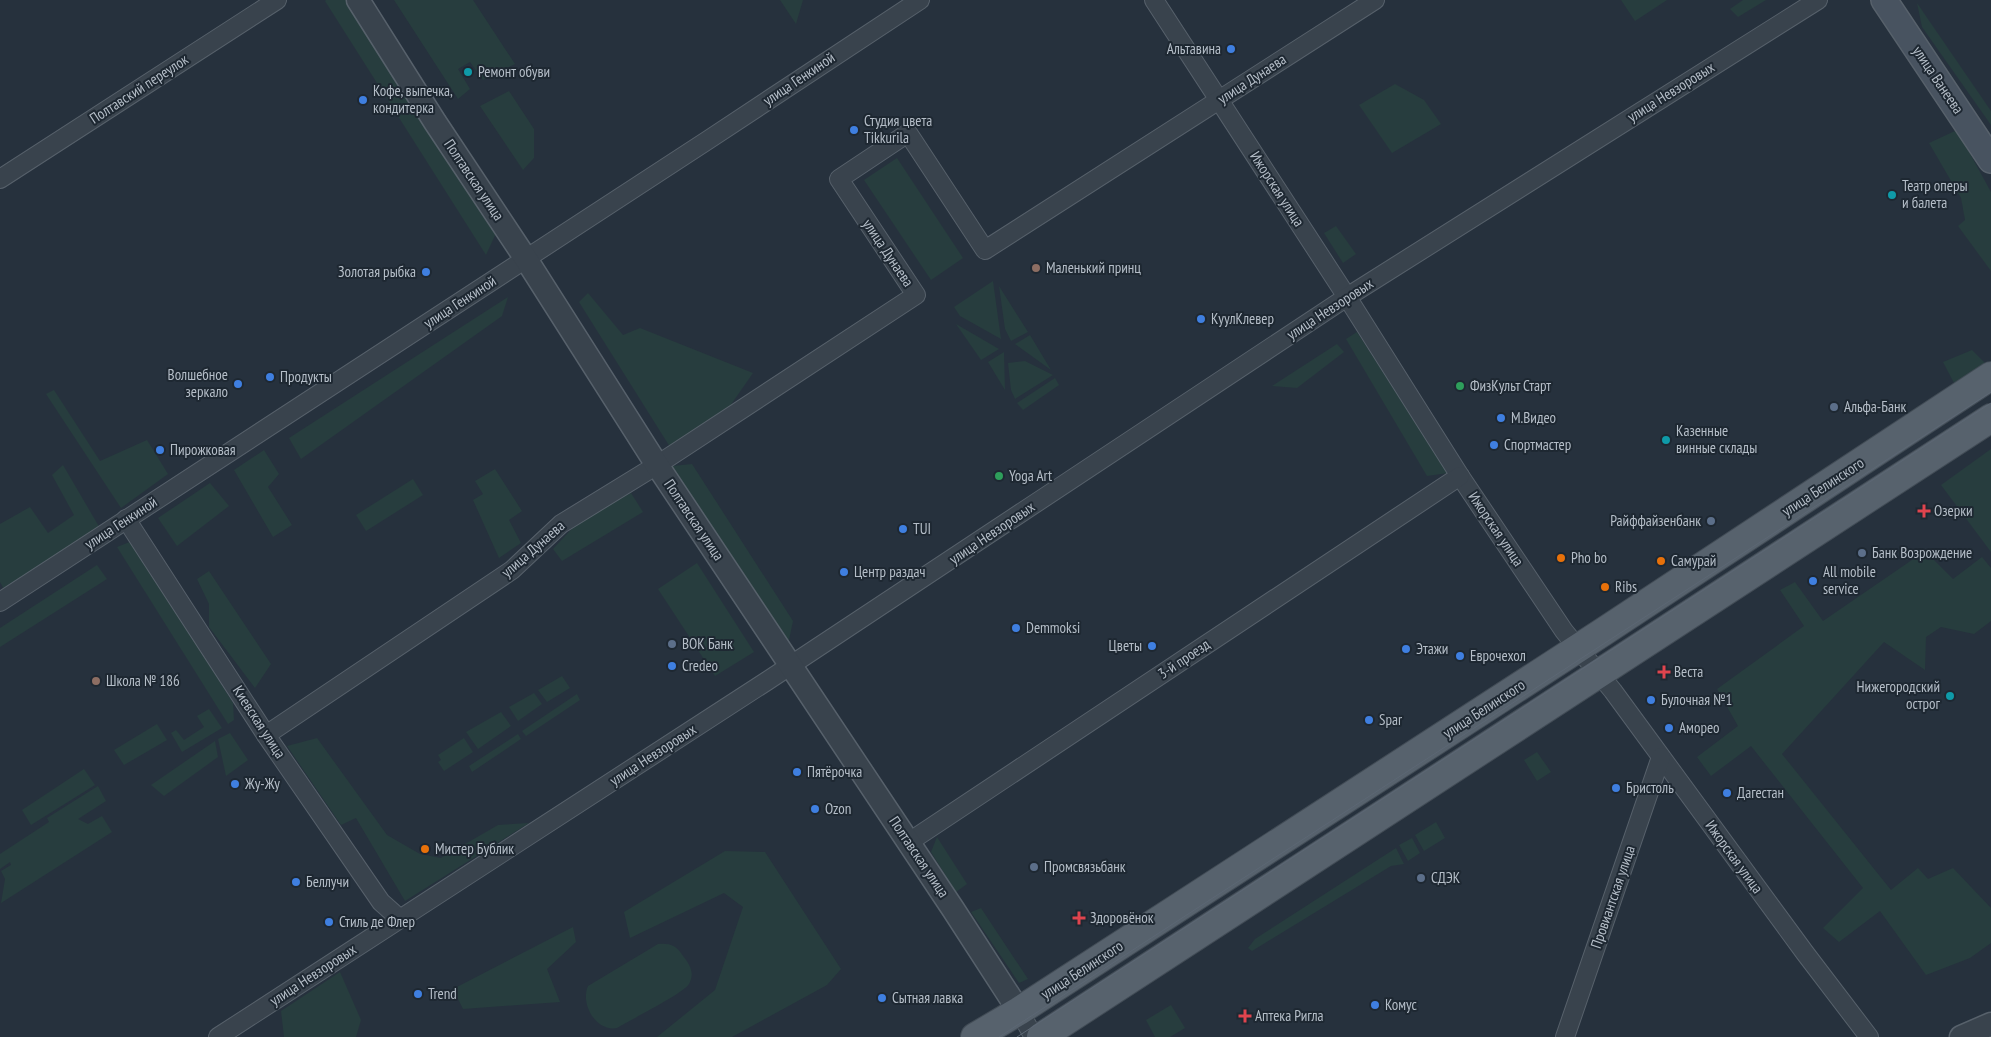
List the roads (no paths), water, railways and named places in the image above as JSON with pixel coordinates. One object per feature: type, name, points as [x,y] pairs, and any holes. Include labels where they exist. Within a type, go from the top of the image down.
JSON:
[{"type":"main road","name":"улица Ванеева","points":[[1884,0],[1991,160]]},
{"type":"main road","name":"улица Белинского","points":[[975,1037],[1578,648],[1991,376]]},
{"type":"main road","points":[[1041,1037],[1598,672],[1991,418]]},
{"type":"street","name":"Полтавский переулок","points":[[0,179],[277,0]]},
{"type":"street","name":"Полтавская улица","points":[[358,0],[435,122],[526,259],[657,466],[909,842],[1034,1037]]},
{"type":"street","name":"улица Генкиной","points":[[0,602],[920,0]]},
{"type":"street","name":"Ижорская улица","points":[[1154,0],[1347,297],[1460,476],[1564,631],[1598,672],[1869,1037]]},
{"type":"street","name":"улица Дунаева","points":[[266,735],[512,570],[561,524],[657,466],[916,295],[838,179],[908,133],[985,250],[1375,0]]},
{"type":"street","name":"улица Невзоровых","points":[[218,1037],[791,666],[1347,297],[1818,0]]},
{"type":"street","name":"3-й проезд","points":[[909,842],[1460,476]]},
{"type":"street","name":"Киевская улица","points":[[126,519],[266,735],[381,902],[400,919]]},
{"type":"street","name":"Провиантская улица","points":[[1565,1037],[1661,757]]},
{"type":"street","points":[[1962,1037],[1991,1024]]},
{"type":"tram line","points":[[999,1037],[1991,392]]},
{"type":"tram line","points":[[1017,1037],[1991,403]]},
{"type":"place","name":"Альтавина","points":[[1231,49]]},
{"type":"place","name":"Ремонт обуви","points":[[468,72]]},
{"type":"place","name":"Кофе, выпечка, кондитерка","points":[[363,100]]},
{"type":"place","name":"Студия цвета Tikkurila","points":[[854,130]]},
{"type":"place","name":"Театр оперы и балета","points":[[1892,195]]},
{"type":"place","name":"Маленький принц","points":[[1036,268]]},
{"type":"place","name":"Золотая рыбка","points":[[426,272]]},
{"type":"place","name":"КуулКлевер","points":[[1201,319]]},
{"type":"place","name":"Продукты","points":[[270,377]]},
{"type":"place","name":"Волшебное зеркало","points":[[238,384]]},
{"type":"place","name":"ФизКульт Старт","points":[[1460,386]]},
{"type":"place","name":"Альфа-Банк","points":[[1834,407]]},
{"type":"place","name":"М.Видео","points":[[1501,418]]},
{"type":"place","name":"Казенные винные склады","points":[[1666,440]]},
{"type":"place","name":"Спортмастер","points":[[1494,445]]},
{"type":"place","name":"Пирожковая","points":[[160,450]]},
{"type":"place","name":"Yoga Art","points":[[999,476]]},
{"type":"place","name":"Озерки","points":[[1924,511]]},
{"type":"place","name":"Райффайзенбанк","points":[[1711,521]]},
{"type":"place","name":"TUI","points":[[903,529]]},
{"type":"place","name":"Банк Возрождение","points":[[1862,553]]},
{"type":"place","name":"Pho bo","points":[[1561,558]]},
{"type":"place","name":"Самурай","points":[[1661,561]]},
{"type":"place","name":"Центр раздач","points":[[844,572]]},
{"type":"place","name":"All mobile service","points":[[1813,581]]},
{"type":"place","name":"Ribs","points":[[1605,587]]},
{"type":"place","name":"Demmoksi","points":[[1016,628]]},
{"type":"place","name":"ВОК Банк","points":[[672,644]]},
{"type":"place","name":"Цветы","points":[[1152,646]]},
{"type":"place","name":"Этажи","points":[[1406,649]]},
{"type":"place","name":"Еврочехол","points":[[1460,656]]},
{"type":"place","name":"Credeo","points":[[672,666]]},
{"type":"place","name":"Веста","points":[[1664,672]]},
{"type":"place","name":"Школа № 186","points":[[96,681]]},
{"type":"place","name":"Нижегородский острог","points":[[1950,696]]},
{"type":"place","name":"Булочная №1","points":[[1651,700]]},
{"type":"place","name":"Spar","points":[[1369,720]]},
{"type":"place","name":"Аморео","points":[[1669,728]]},
{"type":"place","name":"Пятёрочка","points":[[797,772]]},
{"type":"place","name":"Жу-Жу","points":[[235,784]]},
{"type":"place","name":"Бристоль","points":[[1616,788]]},
{"type":"place","name":"Дагестан","points":[[1727,793]]},
{"type":"place","name":"Ozon","points":[[815,809]]},
{"type":"place","name":"Мистер Бублик","points":[[425,849]]},
{"type":"place","name":"Промсвязьбанк","points":[[1034,867]]},
{"type":"place","name":"СДЭК","points":[[1421,878]]},
{"type":"place","name":"Беллучи","points":[[296,882]]},
{"type":"place","name":"Здоровёнок","points":[[1079,918]]},
{"type":"place","name":"Стиль де Флер","points":[[329,922]]},
{"type":"place","name":"Trend","points":[[418,994]]},
{"type":"place","name":"Сытная лавка","points":[[882,998]]},
{"type":"place","name":"Комус","points":[[1375,1005]]},
{"type":"place","name":"Аптека Ригла","points":[[1245,1016]]}]
